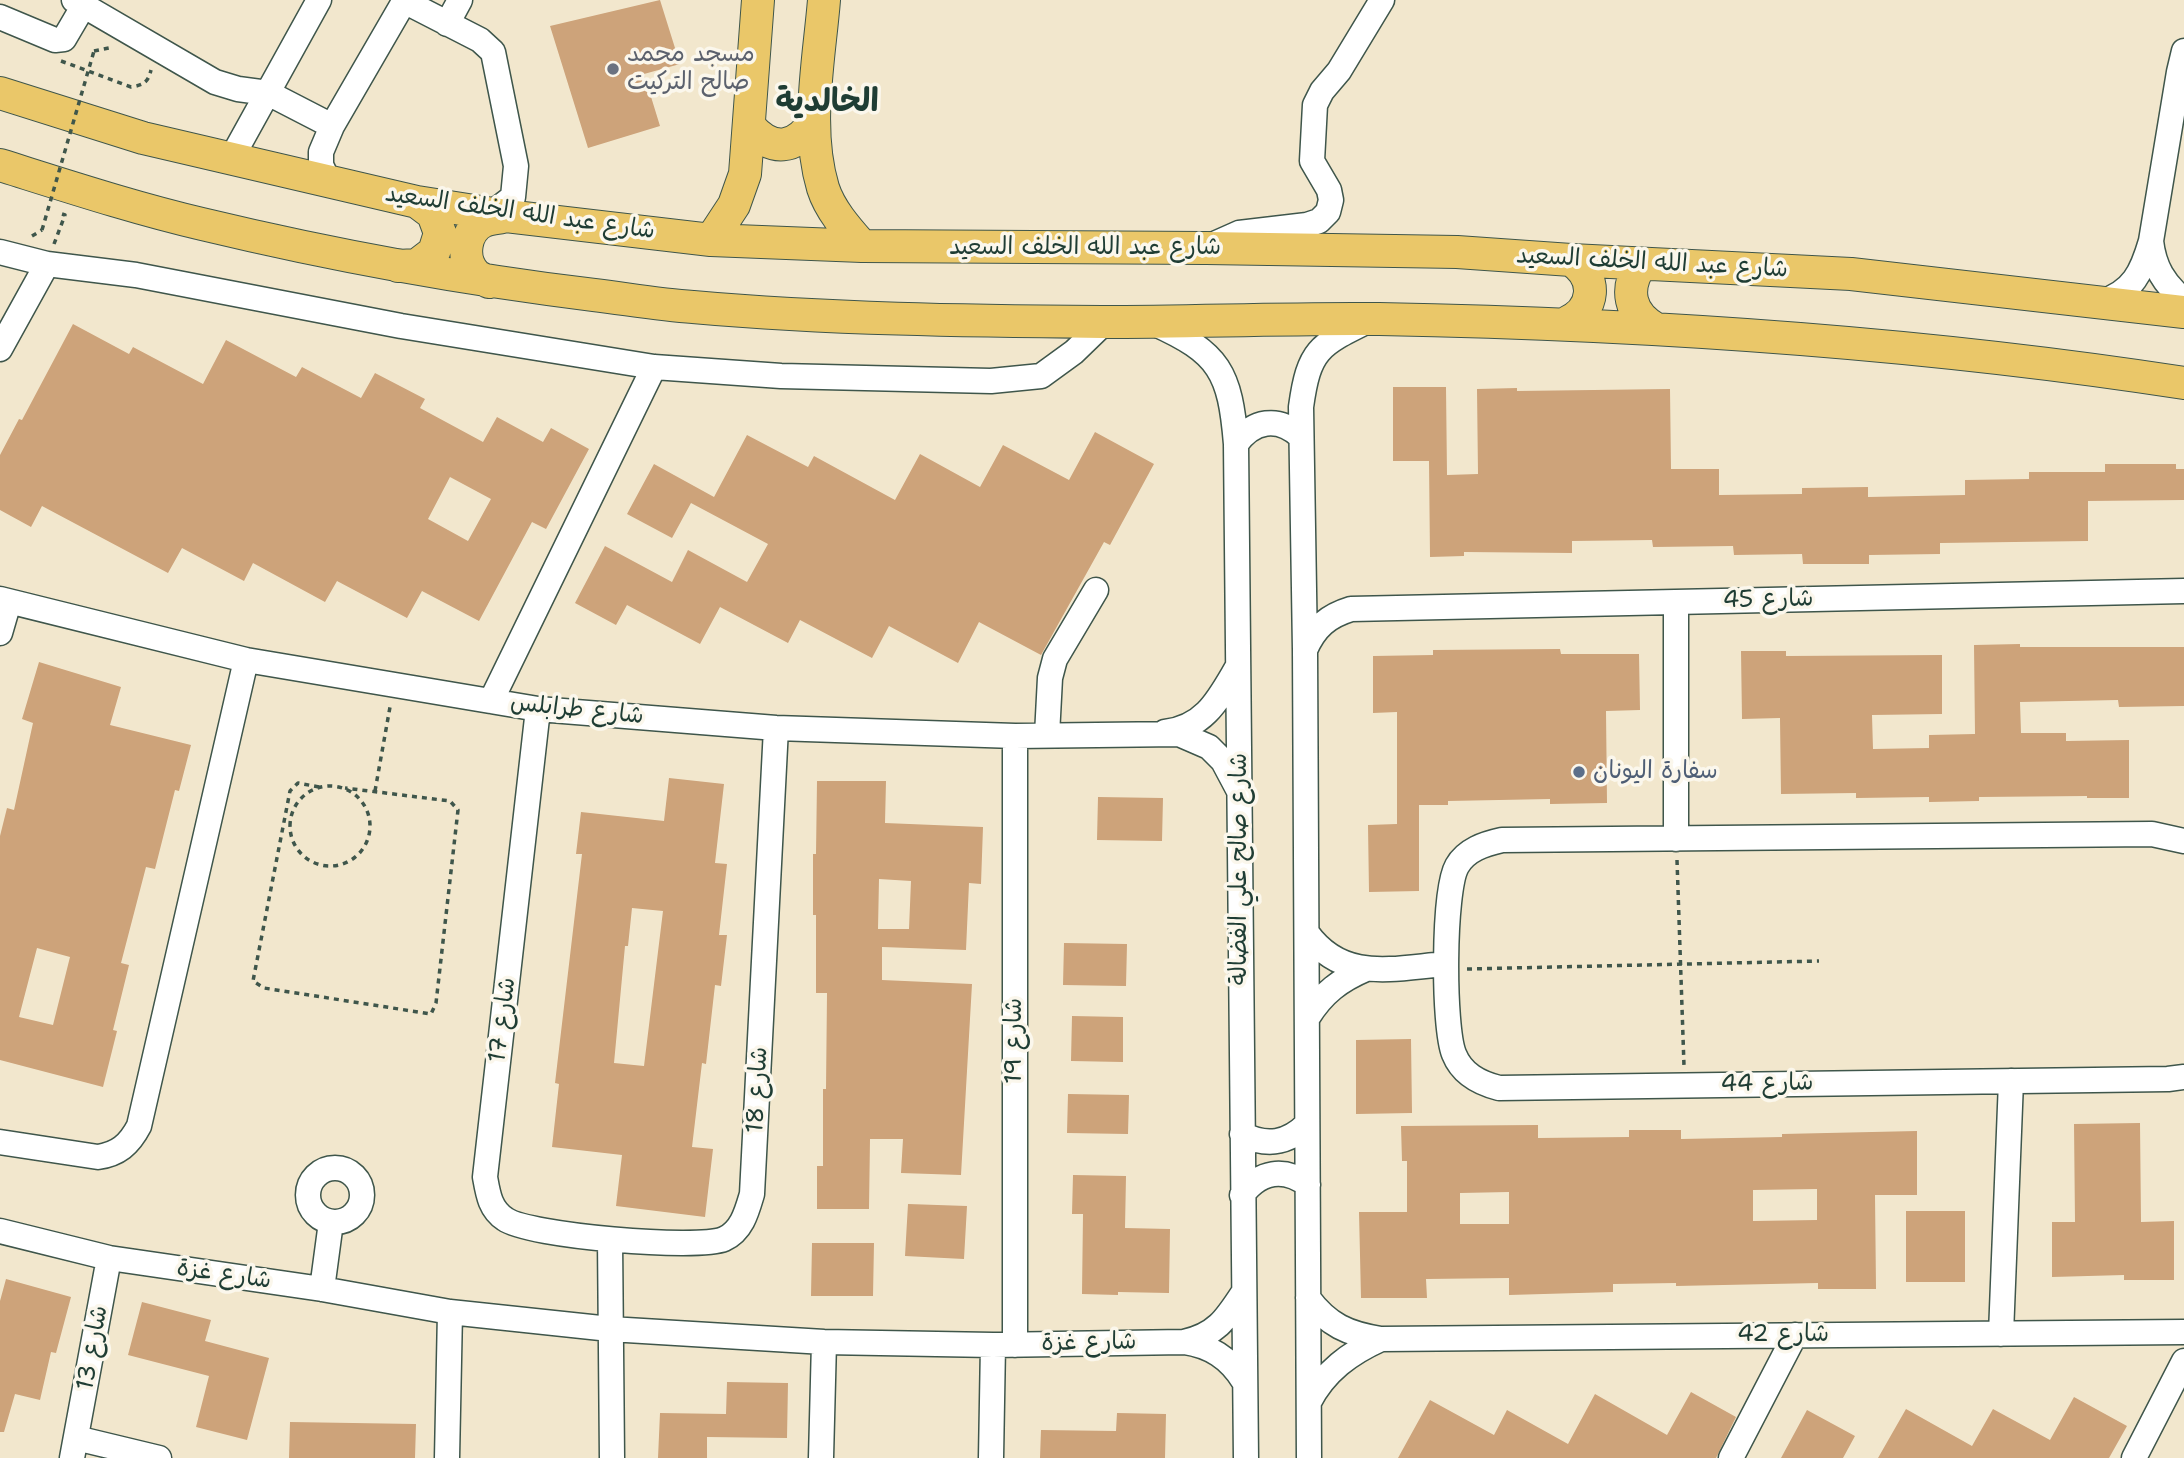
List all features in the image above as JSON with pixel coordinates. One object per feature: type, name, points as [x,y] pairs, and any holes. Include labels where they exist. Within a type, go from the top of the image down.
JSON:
[{"type":"main road","points":[[711,240],[734,205],[744,174],[750,127],[758,0]]},
{"type":"main road","points":[[824,0],[814,122],[816,153],[824,190],[839,218],[862,246]]},
{"type":"main road","name":"شارع عبد الله الخلف السعيد","points":[[0,93],[143,138],[417,202],[499,215],[711,240],[862,246],[1457,252],[1851,274],[2184,312]]},
{"type":"main road","points":[[750,127],[761,139],[775,145],[791,143],[805,136],[814,122]]},
{"type":"main road","points":[[0,165],[201,224],[397,266],[489,282],[690,307],[849,317],[1105,322],[1372,319],[1566,323],[1849,343],[2128,374],[2184,383]]},
{"type":"main road","points":[[397,266],[417,265],[434,253],[440,233],[433,214],[417,202]]},
{"type":"main road","points":[[489,282],[475,275],[467,261],[466,246],[472,232],[484,221],[499,215]]},
{"type":"main road","points":[[1566,323],[1583,312],[1591,293],[1586,274],[1571,260]]},
{"type":"main road","points":[[1642,264],[1630,287],[1631,300],[1644,323],[1656,329]]},
{"type":"street","points":[[231,159],[319,0]]},
{"type":"street","points":[[447,23],[460,0]]},
{"type":"street","points":[[1206,248],[1239,233],[1307,225],[1319,221],[1328,212],[1331,200],[1329,190],[1312,161],[1315,105],[1382,0]]},
{"type":"street","points":[[329,182],[321,165],[321,152],[332,126],[404,1],[480,40],[494,55],[516,166],[513,197],[499,215]]},
{"type":"street","points":[[0,18],[55,40],[64,39],[71,30],[79,2],[215,82],[238,89],[268,93],[332,126]]},
{"type":"street","points":[[2101,302],[2128,289],[2142,267],[2151,242],[2184,51]]},
{"type":"street","points":[[2151,242],[2154,260],[2163,278],[2184,300]]},
{"type":"street","points":[[0,252],[47,264],[136,275],[401,326],[654,367],[781,376],[991,382],[1041,376],[1074,352],[1105,322]]},
{"type":"street","points":[[0,349],[47,264]]},
{"type":"street","points":[[1309,1458],[1305,650],[1300,436],[1302,398],[1311,360],[1326,344],[1372,319]]},
{"type":"street","name":"شارع صالح علي الفضالة","points":[[1150,321],[1200,347],[1216,364],[1227,388],[1233,411],[1236,444],[1243,1380],[1246,1458]]},
{"type":"street","points":[[491,701],[654,367]]},
{"type":"street","points":[[1236,444],[1253,426],[1266,422],[1279,423],[1300,436]]},
{"type":"street","name":"شارع 45","points":[[1304,569],[1322,594],[1336,604],[1352,609]]},
{"type":"street","points":[[1047,735],[1050,678],[1055,659],[1096,590]]},
{"type":"street","name":"شارع 45","points":[[1305,650],[1320,624],[1336,613],[1352,609],[2184,591]]},
{"type":"street","points":[[0,633],[4,600]]},
{"type":"street","name":"شارع طرابلس","points":[[4,600],[246,660],[538,709],[776,728],[1015,736],[1179,734],[1209,747],[1223,761],[1240,793]]},
{"type":"street","points":[[1676,602],[1676,839]]},
{"type":"street","points":[[2,1148],[98,1157],[113,1155],[124,1147],[139,1126],[246,660]]},
{"type":"street","name":"شارع طرابلس","points":[[1165,733],[1198,722],[1214,706],[1239,665]]},
{"type":"street","name":"شارع 17","points":[[538,709],[485,1177],[489,1199],[496,1212],[507,1221],[521,1227],[610,1240]]},
{"type":"street","name":"شارع 18","points":[[610,1240],[708,1242],[724,1239],[737,1230],[745,1216],[752,1194],[776,728]]},
{"type":"street","name":"شارع 19","points":[[1004,1345],[1015,736]]},
{"type":"street","name":"شارع 44","points":[[2184,841],[2152,834],[1502,840],[1484,844],[1471,851],[1458,864],[1451,879],[1446,967],[1450,1040],[1454,1055],[1472,1077],[1484,1084],[1500,1088],[2011,1082],[2184,1077]]},
{"type":"street","points":[[1307,933],[1323,951],[1337,961],[1366,969],[1446,967]]},
{"type":"street","points":[[1307,1017],[1322,996],[1335,985],[1366,969]]},
{"type":"street","points":[[2001,1334],[2011,1082]]},
{"type":"street","points":[[1242,1134],[1253,1140],[1276,1142],[1299,1133],[1307,1124]]},
{"type":"street","points":[[1242,1195],[1250,1184],[1273,1173],[1286,1173],[1308,1185]]},
{"type":"street","points":[[321,1289],[331,1222]]},
{"type":"street","name":"شارع غزة","points":[[0,1231],[109,1258],[321,1289],[450,1312],[610,1329],[824,1342],[1004,1345],[1184,1342],[1200,1344],[1216,1351],[1229,1361],[1243,1380]]},
{"type":"street","points":[[610,1240],[612,1458]]},
{"type":"street","name":"شارع 13","points":[[109,1258],[74,1448],[159,1458]]},
{"type":"street","name":"شارع غزة","points":[[1184,1342],[1201,1338],[1217,1328],[1243,1293]]},
{"type":"street","name":"شارع 42","points":[[1308,1298],[1321,1315],[1336,1325],[1351,1332],[1381,1339],[2184,1332]]},
{"type":"street","points":[[447,1458],[450,1312]]},
{"type":"street","points":[[1731,1458],[1795,1335]]},
{"type":"street","name":"شارع 42","points":[[1309,1402],[1318,1384],[1331,1370],[1350,1355],[1381,1339]]},
{"type":"street","points":[[821,1458],[824,1342]]},
{"type":"street","points":[[991,1458],[1004,1345]]},
{"type":"street","points":[[2134,1458],[2184,1361]]},
{"type":"path","points":[[42,230],[94,51],[105,47],[118,50]]},
{"type":"path","points":[[62,63],[131,86],[142,85],[149,79],[152,65]]},
{"type":"path","points":[[47,264],[65,215]]},
{"type":"path","points":[[375,791],[394,685]]},
{"type":"path","points":[[319,787],[298,783],[290,791],[253,981],[264,988],[431,1014],[436,1003],[458,810],[450,801],[332,785],[308,791],[299,799],[290,820],[290,833],[303,856],[314,863],[339,866],[351,861],[368,841],[370,816],[365,804],[356,794],[345,788]]},
{"type":"path","points":[[284,820],[290,820]]},
{"type":"path","points":[[1676,839],[1685,1085]]},
{"type":"path","points":[[1446,967],[1819,961]]},
{"type":"building","name":"مسجد محمد صالح التركيت","points":[[660,0],[680,64],[644,74],[660,126],[588,148],[550,26]]},
{"type":"building","points":[[73,324],[129,354],[133,347],[203,384],[226,340],[296,377],[302,367],[361,398],[375,373],[425,399],[420,408],[483,442],[497,417],[543,442],[551,428],[589,449],[546,529],[532,522],[479,621],[422,591],[407,618],[337,581],[325,602],[253,563],[244,581],[182,548],[168,573],[42,506],[31,527],[0,510],[0,455],[19,419],[22,420]],"holes":[[[450,477],[491,499],[468,541],[428,519]]]},
{"type":"building","points":[[1393,387],[1446,387],[1447,475],[1478,474],[1477,389],[1670,389],[1671,469],[1719,469],[1719,495],[1802,494],[1802,488],[1868,487],[1868,497],[1965,495],[1965,480],[2029,479],[2029,472],[2105,472],[2105,464],[2176,464],[2176,469],[2184,469],[2184,500],[2088,501],[2088,541],[1940,543],[1940,554],[1869,555],[1869,564],[1803,564],[1802,554],[1734,555],[1733,546],[1653,547],[1652,540],[1572,541],[1572,553],[1464,552],[1464,556],[1430,557],[1429,461],[1393,461]]},
{"type":"building","points":[[1095,432],[1154,464],[1110,545],[1104,542],[1041,655],[979,622],[958,663],[889,626],[872,658],[800,620],[788,643],[720,607],[700,644],[627,605],[616,625],[575,603],[605,546],[672,582],[688,550],[747,582],[768,544],[691,503],[672,538],[627,514],[654,464],[714,497],[747,435],[808,467],[814,456],[895,500],[920,454],[980,487],[1003,445],[1069,480]]},
{"type":"building","points":[[2020,644],[2020,647],[2184,647],[2184,706],[2119,707],[2118,700],[2020,702],[2021,733],[2066,733],[2066,741],[2129,740],[2129,798],[1979,797],[1979,801],[1929,802],[1929,797],[1856,798],[1856,793],[1781,794],[1780,718],[1742,719],[1741,651],[1786,651],[1786,656],[1942,655],[1942,714],[1872,715],[1873,749],[1929,748],[1929,735],[1975,734],[1974,645]]},
{"type":"building","points":[[1560,649],[1561,654],[1639,654],[1640,710],[1606,711],[1607,803],[1550,804],[1550,799],[1448,801],[1448,805],[1419,805],[1419,891],[1369,892],[1368,825],[1397,824],[1397,712],[1373,713],[1373,656],[1433,655],[1433,650]]},
{"type":"building","points":[[39,662],[121,687],[110,725],[191,745],[179,791],[175,790],[155,869],[146,867],[121,963],[129,965],[113,1030],[117,1031],[103,1087],[0,1060],[0,836],[7,808],[14,810],[33,723],[22,719]],"holes":[[[37,948],[70,957],[53,1025],[19,1017]]]},
{"type":"building","points":[[669,778],[724,784],[715,863],[727,864],[719,935],[727,935],[721,986],[715,985],[706,1064],[702,1063],[692,1147],[713,1149],[705,1217],[616,1206],[622,1155],[552,1147],[559,1084],[555,1083],[582,854],[576,854],[581,812],[664,821]],"holes":[[[632,908],[663,911],[644,1066],[614,1063],[625,946],[628,946]]]},
{"type":"building","points":[[817,781],[886,781],[885,823],[983,827],[981,884],[969,883],[966,950],[882,947],[882,980],[972,984],[961,1175],[901,1173],[903,1139],[870,1139],[869,1209],[817,1209],[817,1166],[823,1166],[827,993],[816,993],[813,854],[816,854]],"holes":[[[879,879],[911,881],[909,929],[878,929]]]},
{"type":"building","points":[[1098,797],[1163,798],[1162,841],[1097,840]]},
{"type":"building","points":[[1064,943],[1127,944],[1126,986],[1063,985]]},
{"type":"building","points":[[1072,1016],[1123,1017],[1123,1062],[1071,1061]]},
{"type":"building","points":[[1411,1039],[1412,1113],[1356,1114],[1356,1040]]},
{"type":"building","points":[[1068,1094],[1129,1095],[1128,1134],[1067,1133]]},
{"type":"building","points":[[2140,1123],[2141,1222],[2174,1221],[2174,1280],[2124,1280],[2124,1275],[2052,1277],[2052,1222],[2075,1222],[2074,1124]]},
{"type":"building","points":[[1538,1125],[1538,1138],[1629,1137],[1629,1130],[1681,1130],[1681,1139],[1917,1131],[1917,1195],[1875,1195],[1876,1289],[1818,1289],[1818,1283],[1676,1286],[1676,1283],[1613,1284],[1613,1292],[1509,1295],[1509,1278],[1426,1279],[1427,1298],[1361,1298],[1359,1212],[1407,1212],[1407,1161],[1402,1161],[1401,1126]],"holes":[[[1817,1189],[1817,1220],[1753,1221],[1753,1190]],[[1509,1192],[1509,1224],[1460,1224],[1460,1193]]]},
{"type":"building","points":[[1073,1175],[1126,1176],[1125,1228],[1170,1229],[1169,1293],[1082,1294],[1083,1214],[1072,1214]]},
{"type":"building","points":[[908,1204],[967,1206],[964,1259],[905,1256]]},
{"type":"building","points":[[1906,1211],[1965,1211],[1965,1282],[1906,1282]]},
{"type":"building","points":[[812,1243],[874,1243],[873,1296],[811,1296]]},
{"type":"building","points":[[6,1279],[71,1297],[56,1353],[51,1352],[40,1400],[15,1394],[4,1432],[0,1432],[0,1301]]},
{"type":"building","points":[[142,1302],[211,1320],[205,1341],[269,1358],[247,1440],[196,1427],[209,1376],[128,1355]]},
{"type":"building","points":[[727,1382],[788,1383],[787,1438],[707,1437],[707,1458],[658,1458],[660,1413],[726,1414]]},
{"type":"building","points":[[1691,1392],[1736,1417],[1716,1458],[1398,1458],[1430,1400],[1494,1435],[1507,1410],[1568,1444],[1595,1394],[1667,1435]]},
{"type":"building","points":[[2074,1397],[2127,1426],[2109,1458],[1878,1458],[1906,1409],[1972,1446],[1993,1409],[2050,1440]]},
{"type":"building","points":[[1807,1410],[1855,1436],[1843,1458],[1781,1458]]},
{"type":"building","points":[[1117,1413],[1166,1414],[1165,1458],[1040,1458],[1041,1430],[1116,1431]]},
{"type":"building","points":[[290,1422],[416,1424],[415,1458],[289,1458]]},
{"type":"place","name":"مسجد محمد صالح التركيت","points":[[613,69]]},
{"type":"place","name":"سفارة اليونان","points":[[1579,772]]},
{"type":"district","name":"الخالدية","points":[[827,103]]}]
